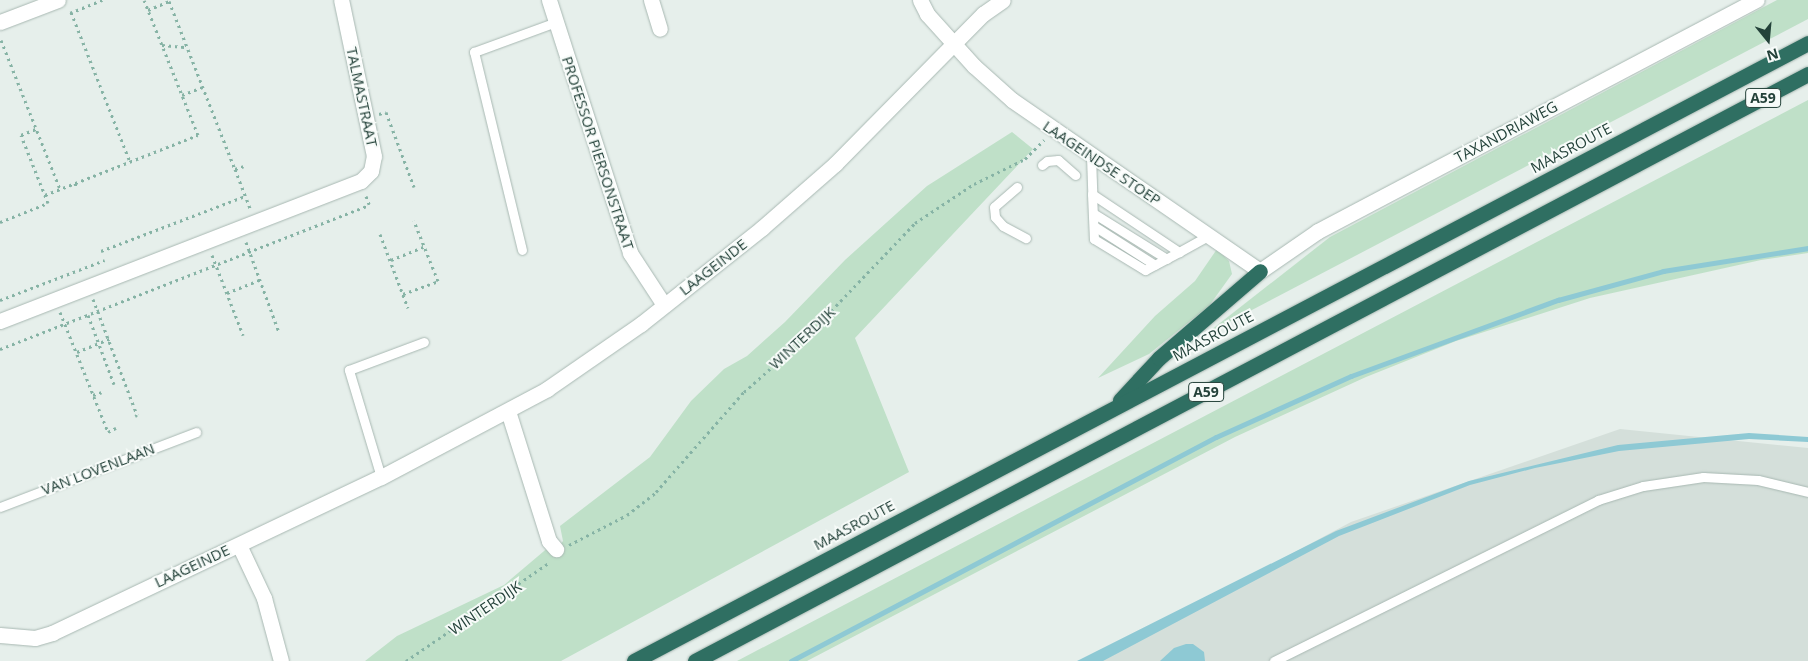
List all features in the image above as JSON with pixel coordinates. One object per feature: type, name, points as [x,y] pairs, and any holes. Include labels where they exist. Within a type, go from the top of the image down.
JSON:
[{"type":"highway","name":"MAASROUTE","points":[[634,661],[1808,43]]},
{"type":"highway","name":"A59","points":[[695,661],[1808,74]]},
{"type":"highway","name":"A59","points":[[1112,409],[1159,358],[1260,271]]},
{"type":"street","points":[[0,22],[58,0]]},
{"type":"street","name":"TALMASTRAAT","points":[[0,321],[361,181],[371,171],[374,156],[341,0]]},
{"type":"street","name":"PROFESSOR PIERSONSTRAAT","points":[[549,0],[630,253],[664,305]]},
{"type":"street","points":[[651,0],[660,29]]},
{"type":"street","name":"LAAGEINDSE STOEP","points":[[920,0],[926,14],[1012,100],[1052,130],[1260,271]]},
{"type":"street","name":"LAAGEINDE","points":[[0,636],[34,638],[52,633],[381,477],[508,411],[593,359],[762,228],[835,164],[983,14],[1003,0]]},
{"type":"street","name":"TAXANDRIAWEG","points":[[1260,271],[1318,231],[1757,0]]},
{"type":"street","points":[[508,411],[550,541],[556,549]]},
{"type":"street","points":[[239,545],[264,598],[281,661]]},
{"type":"lane","points":[[522,250],[474,52],[556,22]]},
{"type":"lane","points":[[1091,156],[1094,238],[1145,270],[1208,236]]},
{"type":"lane","points":[[1042,165],[1047,161],[1058,160],[1075,175]]},
{"type":"lane","points":[[1017,187],[994,207],[995,217],[1003,226],[1026,238]]},
{"type":"lane","points":[[1092,194],[1179,252]]},
{"type":"lane","points":[[1093,213],[1167,259]]},
{"type":"lane","points":[[381,477],[349,370],[424,342]]},
{"type":"lane","name":"VAN LOVENLAAN","points":[[0,507],[196,432]]},
{"type":"lane","points":[[1274,661],[1598,500],[1644,486],[1703,478],[1758,480],[1808,492]]},
{"type":"path","points":[[45,195],[198,135],[144,0]]},
{"type":"path","points":[[148,10],[169,2],[255,222]]},
{"type":"path","points":[[71,12],[130,162]]},
{"type":"path","points":[[1,40],[60,190]]},
{"type":"path","points":[[162,45],[187,46]]},
{"type":"path","points":[[182,95],[202,87]]},
{"type":"path","points":[[366,119],[386,112],[414,186]]},
{"type":"path","points":[[0,222],[48,203],[22,135],[36,129]]},
{"type":"path","name":"WINTERDIJK","points":[[406,661],[518,587],[551,561],[556,549],[577,543],[599,531],[656,492],[744,392],[809,334],[904,234],[959,193],[1026,159],[1052,130]]},
{"type":"path","points":[[235,169],[244,166]]},
{"type":"path","points":[[75,183],[77,190]]},
{"type":"path","points":[[101,251],[245,196]]},
{"type":"path","points":[[0,349],[368,206]]},
{"type":"path","points":[[404,294],[438,281],[414,221]]},
{"type":"path","points":[[240,227],[279,332]]},
{"type":"path","points":[[380,234],[408,308]]},
{"type":"path","points":[[206,240],[243,335]]},
{"type":"path","points":[[391,260],[424,247]]},
{"type":"path","points":[[0,300],[105,260]]},
{"type":"path","points":[[227,293],[260,280]]},
{"type":"path","points":[[88,287],[137,415],[135,416]]},
{"type":"path","points":[[55,300],[108,432],[116,428]]},
{"type":"path","points":[[88,315],[114,384]]},
{"type":"path","points":[[77,352],[109,339]]},
{"type":"path","points":[[94,395],[102,392]]},
{"type":"shaded area","points":[[1620,429],[1808,448],[1808,661],[1090,661],[1351,522]]},
{"type":"green space","points":[[1777,0],[1808,0],[1808,19],[1206,334],[1330,237]]},
{"type":"green space","points":[[1808,100],[1808,253],[1761,260],[1590,298],[1456,341],[1366,377],[1235,437],[807,661],[737,661]]},
{"type":"green space","points":[[1012,132],[1033,149],[855,338],[909,472],[561,661],[365,661],[397,636],[504,585],[550,546],[553,554],[563,541],[560,526],[650,457],[691,401],[724,369],[747,356],[785,322],[845,260],[927,186]]},
{"type":"green space","points":[[1217,249],[1229,261],[1232,274],[1209,306],[1149,354],[1098,378],[1155,316],[1195,281]]},
{"type":"water","points":[[1749,433],[1808,437],[1808,442],[1749,439],[1619,451],[1535,468],[1470,485],[1339,536],[1103,661],[1077,661],[1336,531],[1469,481],[1618,445]]},
{"type":"water","points":[[1193,644],[1204,652],[1205,661],[1160,661],[1174,648]]},
{"type":"waterway","points":[[791,661],[1216,437],[1351,376],[1558,300],[1663,271],[1808,248]]}]
